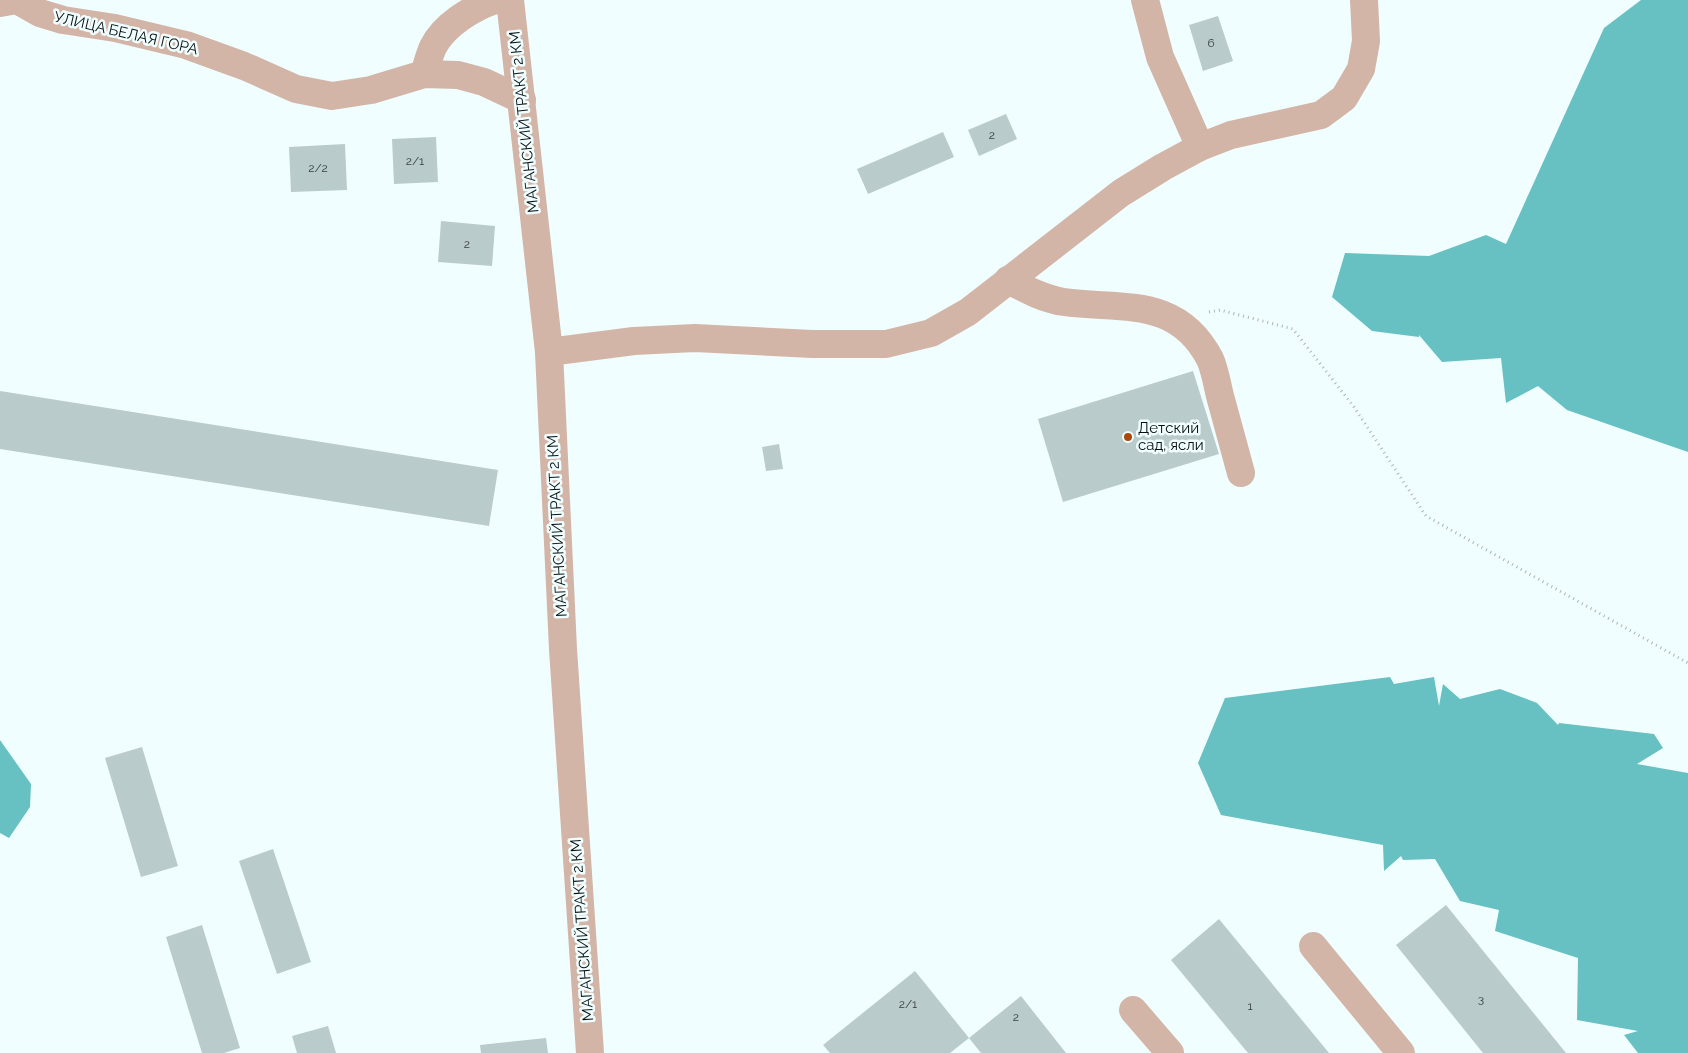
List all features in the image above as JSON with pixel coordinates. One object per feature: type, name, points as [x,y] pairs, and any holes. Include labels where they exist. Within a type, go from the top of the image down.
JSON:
[{"type":"street","points":[[0,3],[17,0]]},
{"type":"street","name":"УЛИЦА БЕЛАЯ ГОРА","points":[[17,0],[40,12],[63,20],[114,28],[186,45],[305,91],[332,96],[370,90],[424,74],[458,75],[484,82],[522,100]]},
{"type":"street","points":[[424,74],[434,46],[451,24],[479,6],[495,0]]},
{"type":"street","name":"МАГАНСКИЙ ТРАКТ 2 КМ","points":[[510,0],[548,352],[563,649],[590,1053]]},
{"type":"street","points":[[1145,0],[1160,57],[1200,146]]},
{"type":"street","points":[[548,352],[634,341],[695,338],[812,344],[886,344],[931,333],[968,312],[1121,193],[1200,146],[1231,134],[1321,115],[1344,98],[1362,69],[1366,41],[1364,0]]},
{"type":"street","points":[[1008,280],[1028,291],[1062,302],[1139,308],[1168,315],[1181,324],[1197,338],[1211,361],[1241,473]]},
{"type":"street","points":[[1313,946],[1401,1053]]},
{"type":"street","points":[[1133,1010],[1170,1053]]},
{"type":"path","points":[[1181,324],[1196,315],[1220,310],[1293,329],[1354,407],[1426,516],[1688,663]]},
{"type":"water","points":[[1641,0],[1688,0],[1688,452],[1567,410],[1538,386],[1506,403],[1501,358],[1442,362],[1419,335],[1419,337],[1372,331],[1332,297],[1345,253],[1429,256],[1486,235],[1506,244],[1604,28]]},
{"type":"water","points":[[1390,677],[1394,684],[1434,677],[1439,706],[1443,684],[1460,699],[1500,689],[1537,703],[1558,725],[1559,723],[1654,734],[1663,748],[1637,764],[1688,773],[1688,1053],[1638,1053],[1624,1035],[1638,1031],[1577,1020],[1578,958],[1495,931],[1499,910],[1460,901],[1435,859],[1403,860],[1401,856],[1384,871],[1383,845],[1221,815],[1198,763],[1225,698]]},
{"type":"water","points":[[0,740],[31,784],[30,807],[9,838],[0,833]]},
{"type":"building","points":[[1218,16],[1233,61],[1203,71],[1189,25]]},
{"type":"building","points":[[1006,114],[1017,139],[979,156],[968,130]]},
{"type":"building","points":[[943,132],[954,157],[868,194],[857,169]]},
{"type":"building","points":[[436,137],[438,182],[394,184],[392,139]]},
{"type":"building","points":[[345,144],[347,190],[291,192],[289,147]]},
{"type":"building","points":[[441,221],[495,226],[492,266],[438,262]]},
{"type":"building","name":"Детский сад, ясли","points":[[1193,371],[1219,454],[1063,502],[1038,419]]},
{"type":"building","points":[[0,391],[498,470],[489,526],[0,449]]},
{"type":"building","points":[[779,444],[783,469],[766,471],[762,447]]},
{"type":"building","points":[[142,747],[178,866],[141,877],[105,758]]},
{"type":"building","points":[[273,849],[311,962],[277,974],[239,861]]},
{"type":"building","points":[[1446,905],[1566,1053],[1483,1053],[1396,945]]},
{"type":"building","points":[[1219,919],[1329,1053],[1248,1053],[1171,960]]},
{"type":"building","points":[[202,925],[240,1048],[224,1053],[202,1053],[166,937]]},
{"type":"building","points":[[915,971],[969,1038],[950,1053],[830,1053],[823,1045]]},
{"type":"building","points":[[1021,996],[1066,1053],[981,1053],[969,1038]]},
{"type":"building","points":[[328,1026],[336,1053],[297,1053],[292,1036]]},
{"type":"building","points":[[546,1038],[548,1053],[481,1053],[480,1045]]},
{"type":"place","name":"Детский сад, ясли","points":[[1128,437]]}]
